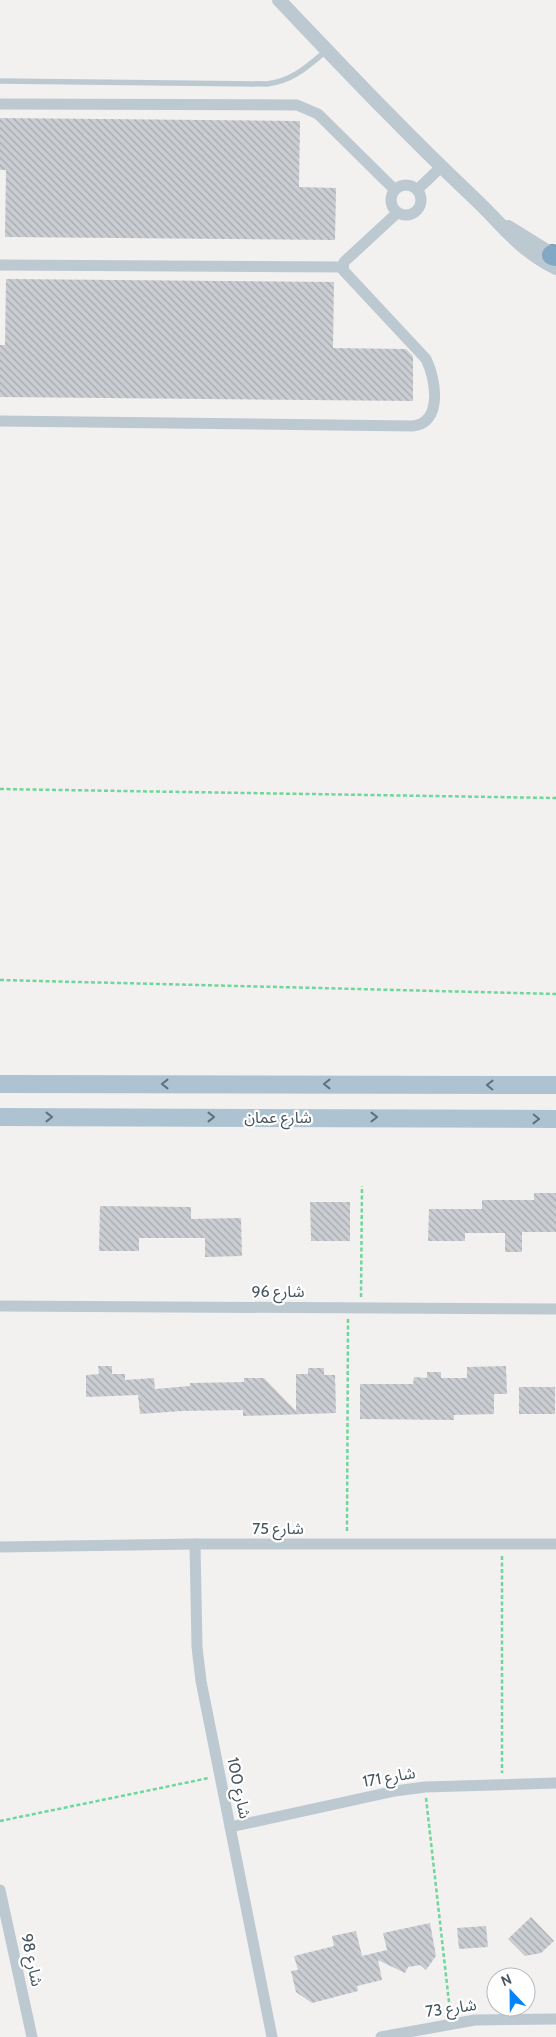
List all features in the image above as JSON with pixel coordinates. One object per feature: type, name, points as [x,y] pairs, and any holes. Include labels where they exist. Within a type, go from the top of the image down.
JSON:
[{"type":"main road","name":"شارع عمان","points":[[0,1084],[556,1085]]},
{"type":"main road","name":"شارع عمان","points":[[0,1118],[556,1119]]},
{"type":"street","points":[[279,0],[441,167],[501,224],[555,259]]},
{"type":"street","points":[[0,104],[297,105],[318,114],[395,190]]},
{"type":"street","points":[[417,190],[441,167]]},
{"type":"street","points":[[407,185],[417,190],[421,200],[418,210],[408,216],[397,213],[391,204],[391,198],[395,190],[407,185]]},
{"type":"street","points":[[0,421],[413,426],[423,424],[430,417],[434,408],[432,377],[426,359],[344,273],[343,267],[346,260],[397,213]]},
{"type":"street","points":[[0,264],[343,267]]},
{"type":"street","name":"شارع 96","points":[[0,1306],[556,1309]]},
{"type":"street","name":"شارع 75","points":[[0,1547],[195,1544],[556,1544]]},
{"type":"street","name":"شارع 100","points":[[195,1544],[197,1647],[201,1681],[272,2037]]},
{"type":"street","name":"شارع 171","points":[[230,1827],[394,1791],[425,1787],[556,1783]]},
{"type":"street","name":"شارع 98","points":[[0,1890],[32,2037]]},
{"type":"street","name":"شارع 73","points":[[381,2037],[451,2023],[500,2019],[556,2019]]},
{"type":"lane","points":[[0,81],[268,84],[278,83],[298,74],[327,50]]},
{"type":"path","points":[[0,788],[556,798]]},
{"type":"path","points":[[0,980],[556,994]]},
{"type":"path","points":[[361,1308],[362,1186]]},
{"type":"path","points":[[346,1544],[349,1308]]},
{"type":"path","points":[[502,1544],[502,1784]]},
{"type":"path","points":[[0,1821],[219,1776]]},
{"type":"path","points":[[425,1787],[451,2023]]},
{"type":"building","points":[[0,118],[300,121],[299,187],[336,188],[335,240],[5,237],[6,170],[0,170]]},
{"type":"building","points":[[6,279],[334,282],[333,348],[406,349],[413,356],[413,401],[0,397],[0,345],[5,345]]},
{"type":"building","points":[[534,1193],[556,1193],[556,1232],[522,1232],[522,1252],[505,1252],[505,1233],[465,1233],[465,1241],[428,1241],[429,1209],[482,1209],[482,1200],[534,1200]]},
{"type":"building","points":[[310,1202],[350,1202],[350,1241],[311,1241]]},
{"type":"building","points":[[100,1206],[191,1207],[191,1219],[241,1218],[242,1256],[205,1257],[205,1238],[139,1238],[139,1251],[99,1251]]},
{"type":"building","points":[[98,1366],[112,1366],[112,1374],[125,1374],[125,1380],[154,1378],[155,1389],[190,1386],[190,1383],[244,1382],[244,1378],[264,1378],[296,1411],[296,1374],[308,1374],[308,1368],[324,1368],[324,1375],[335,1375],[336,1413],[243,1416],[243,1410],[140,1414],[138,1395],[86,1397],[86,1375],[99,1374]]},
{"type":"building","points":[[506,1366],[507,1394],[494,1394],[494,1414],[454,1415],[454,1420],[360,1419],[360,1384],[413,1384],[414,1377],[427,1378],[427,1372],[441,1372],[441,1378],[467,1378],[467,1367]]},
{"type":"building","points":[[519,1387],[555,1387],[555,1414],[519,1414]]},
{"type":"building","points":[[531,1917],[554,1941],[541,1953],[525,1956],[508,1939]]},
{"type":"building","points":[[430,1923],[436,1956],[426,1970],[420,1965],[408,1967],[405,1973],[378,1960],[382,1980],[357,1986],[358,1991],[312,2003],[296,1992],[291,1971],[298,1970],[294,1956],[334,1946],[332,1936],[356,1931],[362,1956],[387,1950],[383,1933]]},
{"type":"building","points":[[486,1926],[488,1947],[459,1949],[457,1928]]}]
